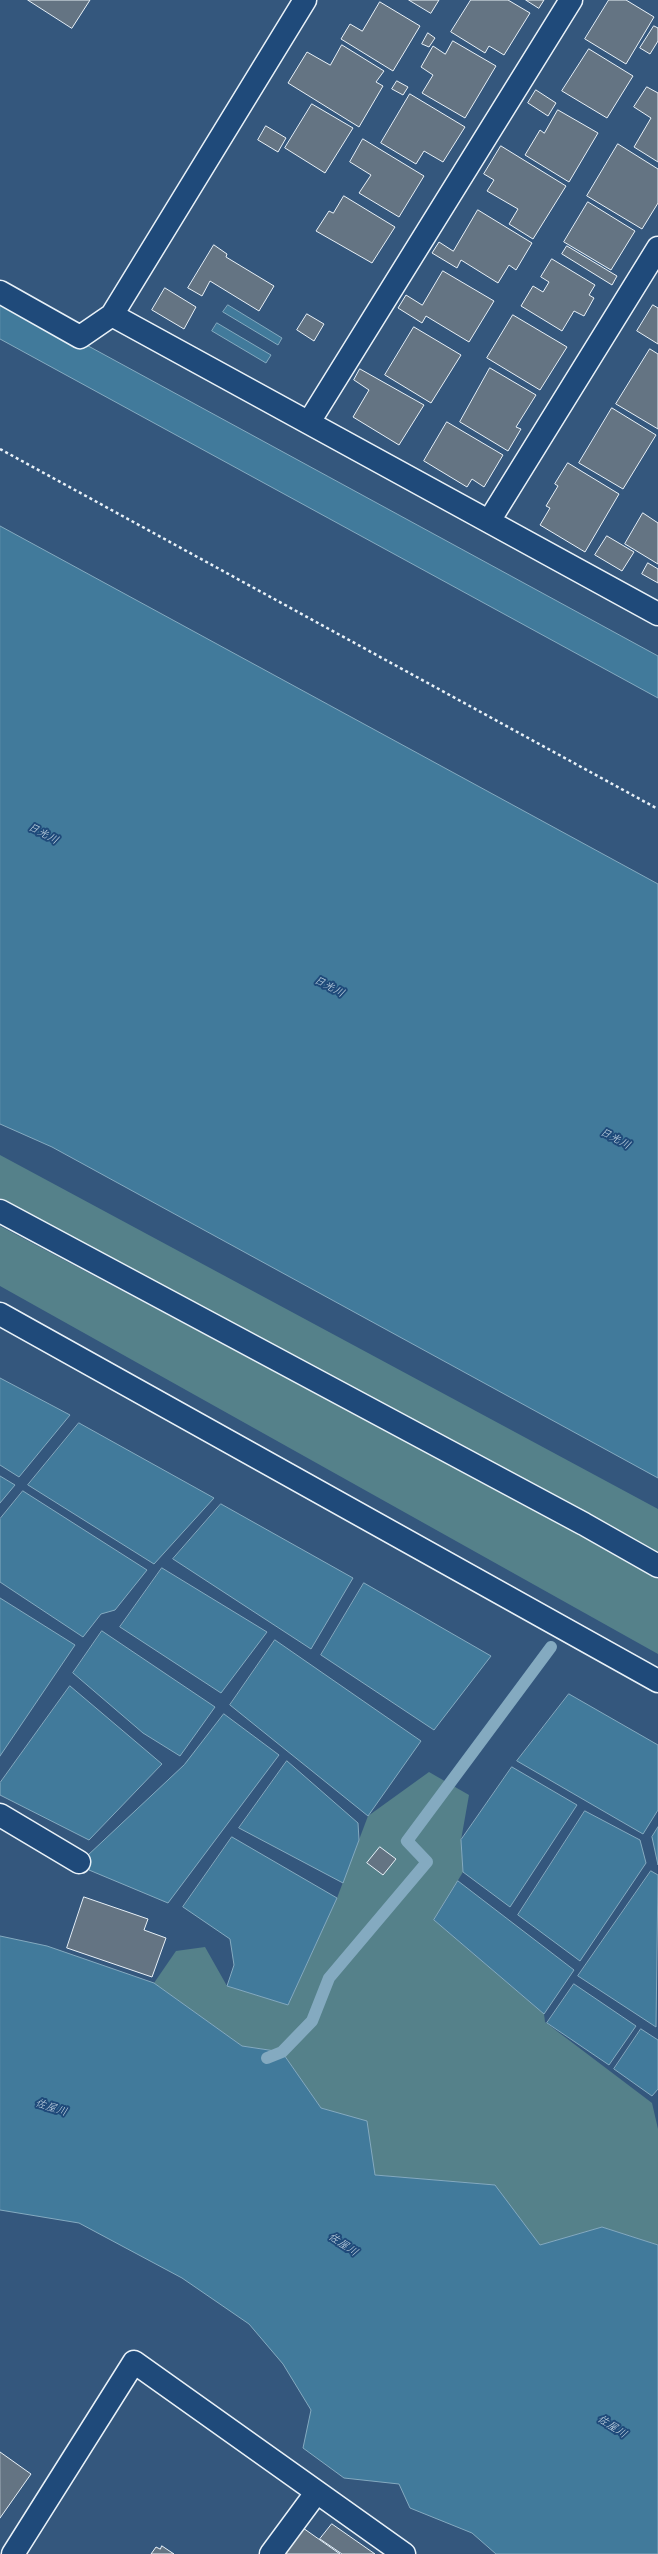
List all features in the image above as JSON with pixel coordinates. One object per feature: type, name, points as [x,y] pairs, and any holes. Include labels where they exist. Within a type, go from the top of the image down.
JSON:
[{"type":"street","points":[[0,292],[80,337],[112,315],[305,0]]},
{"type":"street","points":[[309,422],[572,0]]},
{"type":"street","points":[[489,522],[658,248]]},
{"type":"street","points":[[112,315],[658,614]]},
{"type":"street","points":[[0,1211],[584,1524],[658,1566]]},
{"type":"street","points":[[0,1314],[658,1681]]},
{"type":"street","points":[[0,1815],[79,1862]]},
{"type":"street","points":[[9,2549],[134,2362],[316,2493],[404,2554]]},
{"type":"street","points":[[271,2554],[316,2493]]},
{"type":"path","points":[[0,449],[658,809]]},
{"type":"green space","points":[[0,1155],[658,1509],[658,1553],[0,1198]]},
{"type":"green space","points":[[0,1226],[575,1531],[658,1579],[658,1654],[0,1286]]},
{"type":"green space","points":[[429,1772],[469,1795],[461,1840],[463,1872],[434,1920],[544,2014],[545,2022],[652,2103],[658,2129],[658,2245],[602,2227],[540,2245],[495,2185],[375,2175],[366,2121],[321,2108],[282,2052],[242,2046],[154,1983],[176,1951],[205,1947],[227,1986],[288,2005],[337,1898],[368,1816]]},
{"type":"water","points":[[0,298],[658,656],[658,698],[0,339]]},
{"type":"water","points":[[228,305],[282,338],[278,345],[223,312]]},
{"type":"water","points":[[217,323],[271,355],[266,363],[212,331]]},
{"type":"water","name":"日光川","points":[[0,526],[658,884],[658,1478],[52,1147],[0,1124]]},
{"type":"water","points":[[0,1378],[70,1415],[19,1477],[0,1465]]},
{"type":"water","points":[[79,1423],[214,1498],[154,1564],[28,1485]]},
{"type":"water","points":[[0,1476],[15,1485],[0,1503]]},
{"type":"water","points":[[23,1491],[147,1570],[115,1610],[101,1614],[83,1637],[0,1582],[0,1519]]},
{"type":"water","points":[[221,1504],[353,1578],[311,1649],[173,1559]]},
{"type":"water","points":[[162,1568],[267,1632],[221,1693],[120,1627]]},
{"type":"water","points":[[364,1583],[491,1656],[434,1730],[321,1655]]},
{"type":"water","points":[[0,1598],[75,1645],[0,1756]]},
{"type":"water","points":[[102,1631],[215,1707],[180,1756],[143,1733],[73,1673]]},
{"type":"water","points":[[275,1640],[421,1741],[368,1816],[230,1705]]},
{"type":"water","points":[[70,1686],[162,1764],[89,1840],[0,1795],[0,1783]]},
{"type":"water","points":[[569,1694],[658,1745],[658,1810],[643,1834],[517,1761]]},
{"type":"water","points":[[224,1714],[279,1755],[168,1903],[89,1870],[87,1856],[184,1765]]},
{"type":"water","points":[[287,1761],[358,1823],[359,1840],[343,1883],[239,1828]]},
{"type":"water","points":[[512,1767],[577,1805],[510,1907],[463,1872],[461,1840]]},
{"type":"water","points":[[585,1811],[640,1840],[646,1863],[580,1961],[518,1915]]},
{"type":"water","points":[[658,1827],[658,1865],[652,1837]]},
{"type":"water","points":[[232,1837],[337,1898],[288,2005],[227,1986],[234,1965],[230,1939],[183,1907]]},
{"type":"water","points":[[651,1871],[658,1875],[656,2027],[578,1976]]},
{"type":"water","points":[[458,1881],[574,1970],[544,2014],[434,1920]]},
{"type":"water","name":"佐屋川","points":[[0,1936],[47,1946],[154,1983],[242,2046],[282,2052],[321,2108],[367,2121],[375,2175],[495,2185],[540,2245],[602,2227],[658,2245],[658,2554],[496,2554],[472,2533],[410,2508],[399,2484],[344,2478],[303,2448],[311,2410],[283,2364],[249,2324],[182,2278],[79,2223],[0,2210]]},
{"type":"water","points":[[574,1984],[636,2026],[609,2065],[547,2023]]},
{"type":"water","points":[[641,2029],[658,2040],[658,2089],[652,2096],[614,2069]]},
{"type":"building","points":[[28,0],[90,0],[72,28]]},
{"type":"building","points":[[409,0],[439,0],[431,13]]},
{"type":"building","points":[[471,0],[508,0],[530,13],[504,55],[489,46],[485,53],[451,32]]},
{"type":"building","points":[[526,0],[544,0],[539,8]]},
{"type":"building","points":[[609,0],[626,0],[654,17],[626,64],[585,39]]},
{"type":"building","points":[[380,2],[420,26],[393,71],[341,39],[350,24],[362,31]]},
{"type":"building","points":[[654,26],[658,28],[658,41],[650,54],[640,48]]},
{"type":"building","points":[[428,33],[435,38],[429,47],[422,44]]},
{"type":"building","points":[[453,41],[496,66],[465,118],[422,93],[433,75],[421,67],[433,46],[445,54]]},
{"type":"building","points":[[342,45],[384,71],[376,82],[383,86],[359,127],[288,83],[307,52],[330,65]]},
{"type":"building","points":[[589,49],[633,76],[607,118],[562,91]]},
{"type":"building","points":[[397,81],[408,87],[403,95],[392,89]]},
{"type":"building","points":[[647,87],[658,93],[658,162],[634,147],[651,118],[634,107]]},
{"type":"building","points":[[536,90],[556,103],[548,116],[528,103]]},
{"type":"building","points":[[410,94],[465,127],[443,162],[424,151],[416,164],[381,143]]},
{"type":"building","points":[[312,104],[353,128],[325,173],[285,148]]},
{"type":"building","points":[[558,110],[598,133],[569,182],[525,155],[540,130],[544,133]]},
{"type":"building","points":[[266,126],[286,138],[278,152],[258,140]]},
{"type":"building","points":[[363,139],[424,176],[399,217],[359,193],[371,175],[350,162]]},
{"type":"building","points":[[618,144],[658,169],[658,203],[642,229],[587,196]]},
{"type":"building","points":[[501,146],[566,186],[533,239],[509,224],[518,209],[487,191],[494,180],[484,174]]},
{"type":"building","points":[[344,196],[395,227],[372,263],[316,231],[329,211],[333,213]]},
{"type":"building","points":[[588,202],[635,231],[611,270],[564,242]]},
{"type":"building","points":[[478,210],[532,243],[516,270],[509,265],[498,283],[461,260],[457,268],[432,253],[439,242],[453,251]]},
{"type":"building","points":[[214,245],[227,254],[226,257],[274,286],[259,311],[210,281],[202,296],[188,288]]},
{"type":"building","points":[[567,246],[617,276],[612,285],[562,254]]},
{"type":"building","points":[[552,259],[595,285],[589,295],[594,298],[584,316],[574,311],[562,331],[521,306],[533,286],[543,292],[549,282],[541,277]]},
{"type":"building","points":[[443,271],[494,301],[469,342],[426,316],[422,323],[398,308],[406,295],[422,305]]},
{"type":"building","points":[[165,288],[196,307],[184,329],[152,310]]},
{"type":"building","points":[[653,305],[658,308],[658,344],[637,331]]},
{"type":"building","points":[[307,314],[324,324],[314,341],[297,330]]},
{"type":"building","points":[[513,315],[567,347],[540,390],[487,358]]},
{"type":"building","points":[[414,327],[461,355],[431,403],[385,375]]},
{"type":"building","points":[[650,349],[658,354],[658,429],[616,404]]},
{"type":"building","points":[[490,368],[536,395],[516,427],[521,429],[508,451],[460,422]]},
{"type":"building","points":[[360,369],[424,405],[399,445],[353,417],[369,390],[354,380]]},
{"type":"building","points":[[612,408],[656,435],[623,489],[579,463]]},
{"type":"building","points":[[447,422],[503,455],[484,487],[472,479],[467,487],[424,461]]},
{"type":"building","points":[[568,463],[619,494],[585,552],[540,525],[550,508],[546,506],[558,486],[555,484]]},
{"type":"building","points":[[643,513],[658,523],[658,564],[625,544]]},
{"type":"building","points":[[607,536],[634,552],[622,571],[595,555]]},
{"type":"building","points":[[648,563],[658,569],[658,583],[642,574]]},
{"type":"building","points":[[380,1847],[396,1859],[383,1875],[367,1863]]},
{"type":"building","points":[[84,1897],[148,1919],[144,1930],[166,1938],[152,1977],[67,1948]]},
{"type":"building","points":[[0,2452],[31,2474],[0,2518]]},
{"type":"building","points":[[332,2524],[375,2554],[342,2554],[320,2539]]},
{"type":"building","points":[[303,2528],[340,2554],[284,2554]]},
{"type":"building","points":[[162,2546],[174,2554],[151,2554],[156,2547],[160,2549]]},
{"type":"waterway","points":[[267,2058],[282,2052],[312,2021],[329,1978],[427,1862],[407,1841],[551,1647]]}]
